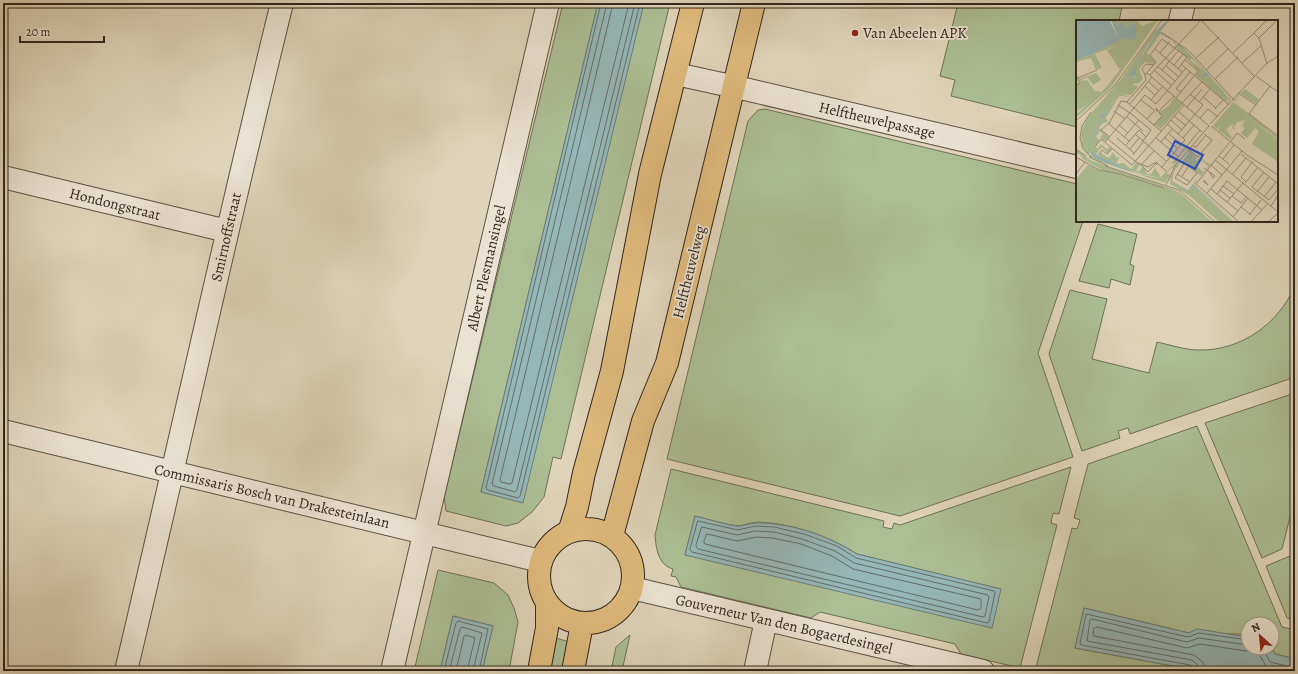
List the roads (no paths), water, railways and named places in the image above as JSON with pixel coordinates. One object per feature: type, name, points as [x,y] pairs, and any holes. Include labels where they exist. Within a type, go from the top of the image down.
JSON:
[{"type":"main road","points":[[569,532],[577,507],[584,473],[612,371],[650,174],[693,3]]},
{"type":"main road","name":"Helftheuvelweg","points":[[612,536],[643,421],[667,363],[754,3]]},
{"type":"main road","points":[[580,529],[591,529],[612,536],[623,546],[630,559],[633,574],[632,588],[625,603],[614,615],[599,622],[582,624],[569,621],[557,615],[547,604],[540,591],[538,576],[540,561],[547,549],[556,539],[569,532],[580,529]]},
{"type":"main road","points":[[538,671],[547,628],[547,604]]},
{"type":"main road","points":[[573,671],[582,624]]},
{"type":"street","name":"Albert Plesmansingel","points":[[392,671],[548,3]]},
{"type":"street","points":[[1180,20],[1184,3]]},
{"type":"street","name":"Smirnoffstraat","points":[[126,671],[173,472],[278,4]]},
{"type":"street","name":"Helftheuvelpassage","points":[[676,74],[734,86],[1076,167]]},
{"type":"street","name":"Hondongstraat","points":[[3,177],[227,231]]},
{"type":"street","name":"Commissaris Bosch van Drakesteinlaan","points":[[3,431],[540,561]]},
{"type":"street","name":"Gouverneur Van den Bogaerdesingel","points":[[632,588],[983,671]]},
{"type":"street","points":[[755,671],[766,620]]},
{"type":"water","points":[[598,3],[644,3],[523,503],[481,492]]},
{"type":"water","points":[[695,516],[737,526],[758,523],[774,524],[799,529],[811,532],[835,542],[857,554],[1001,589],[992,628],[685,555]]},
{"type":"water","points":[[1084,608],[1189,633],[1197,629],[1240,636],[1240,656],[1280,655],[1295,659],[1295,671],[1200,671],[1075,648]]},
{"type":"water","points":[[453,616],[493,626],[482,671],[440,671]]},
{"type":"place","name":"Van Abeelen APK","points":[[855,33]]}]
